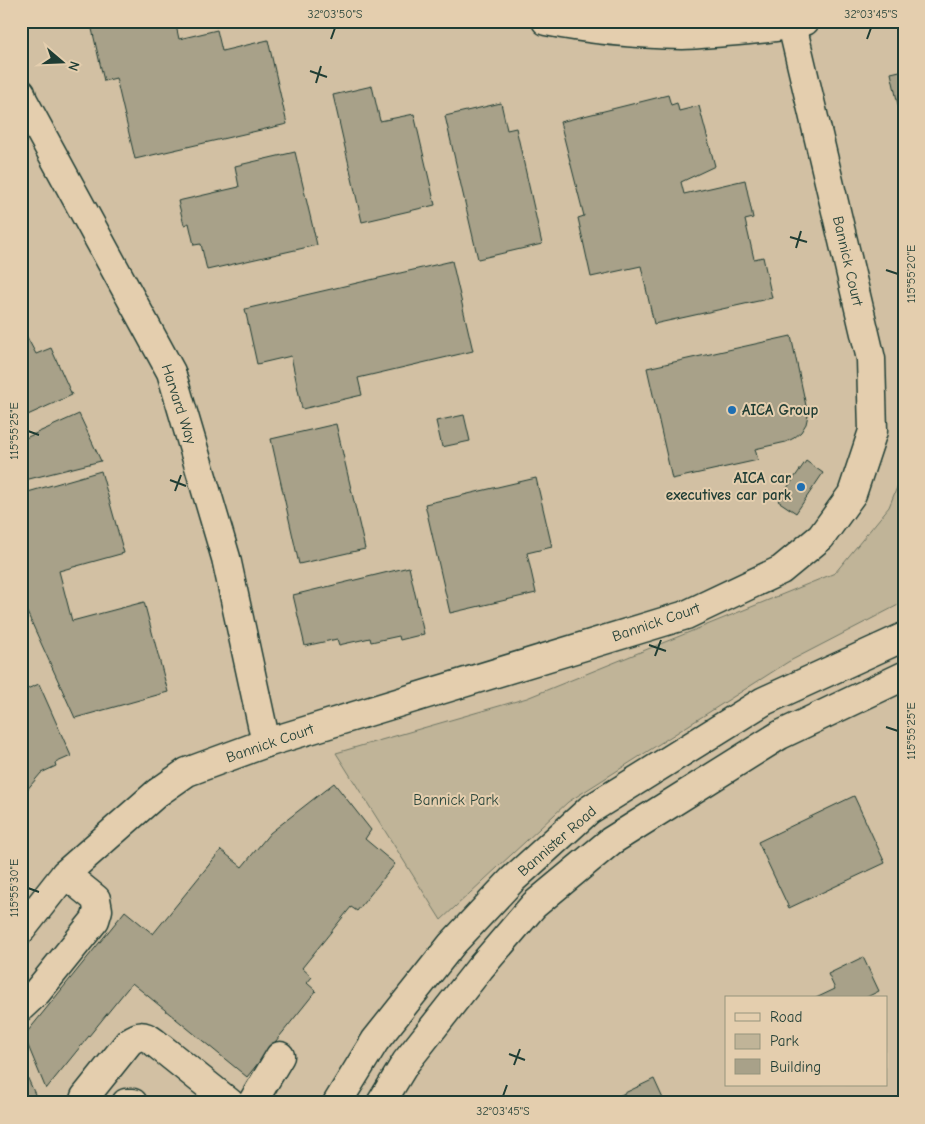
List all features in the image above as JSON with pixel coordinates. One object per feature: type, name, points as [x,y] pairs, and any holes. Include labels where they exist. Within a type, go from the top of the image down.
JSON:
[{"type":"street","points":[[546,21],[570,26],[633,33],[676,34],[744,31],[798,23]]},
{"type":"street","name":"Bannick Court","points":[[21,930],[65,874],[157,793],[187,772],[266,743],[686,615],[781,570],[821,537],[852,494],[873,431],[871,359],[798,23]]},
{"type":"street","name":"Harvard Way","points":[[21,93],[23,100],[171,372],[226,558],[266,743]]},
{"type":"street","name":"Bannister Road","points":[[337,1103],[375,1041],[452,944],[512,880],[589,810],[764,701],[904,637]]},
{"type":"street","points":[[381,1103],[406,1062],[480,968],[534,905],[612,841],[780,735],[904,676]]},
{"type":"street","points":[[21,1007],[37,992],[95,920],[98,910],[96,899],[65,874]]},
{"type":"street","points":[[83,1103],[85,1097],[129,1042],[137,1036],[143,1036],[154,1042],[230,1103]]},
{"type":"street","points":[[252,1103],[280,1056]]},
{"type":"street","points":[[126,1103],[133,1103]]},
{"type":"shaded area","points":[[21,21],[904,21],[904,1103],[21,1103]]},
{"type":"green space","name":"Bannick Park","points":[[904,470],[904,602],[788,662],[568,802],[441,920],[336,753],[527,698],[835,573],[889,507]]},
{"type":"building","points":[[126,21],[175,21],[179,39],[217,30],[222,51],[268,40],[287,124],[135,159],[116,78],[104,81],[92,29]]},
{"type":"building","points":[[904,70],[904,132],[891,73]]},
{"type":"building","points":[[372,86],[380,121],[414,114],[435,205],[362,222],[333,95]]},
{"type":"building","points":[[668,95],[671,105],[677,103],[679,111],[699,106],[715,166],[681,182],[684,194],[745,180],[753,218],[745,220],[754,259],[763,257],[772,298],[654,324],[641,266],[591,277],[578,218],[584,216],[560,122]]},
{"type":"building","points":[[501,103],[507,130],[516,128],[542,244],[478,259],[445,116]]},
{"type":"building","points":[[295,152],[317,245],[207,270],[201,244],[194,245],[189,223],[184,225],[178,201],[239,187],[235,166]]},
{"type":"building","points":[[452,261],[473,351],[358,378],[362,395],[302,409],[291,356],[257,364],[245,309]]},
{"type":"building","points":[[21,326],[36,354],[51,348],[72,395],[21,418]]},
{"type":"building","name":"AICA Group","points":[[791,336],[808,415],[806,424],[801,432],[786,442],[755,449],[758,460],[672,479],[647,368]]},
{"type":"building","points":[[79,414],[101,461],[21,481],[21,440]]},
{"type":"building","points":[[464,415],[470,441],[442,447],[436,421]]},
{"type":"building","points":[[336,424],[365,549],[299,564],[271,439]]},
{"type":"building","name":"AICA car executives car park","points":[[806,461],[823,473],[796,513],[778,501]]},
{"type":"building","points":[[101,471],[124,553],[59,571],[72,621],[144,602],[168,692],[75,718],[21,599],[21,494]]},
{"type":"building","points":[[536,478],[552,547],[527,553],[536,593],[450,613],[425,504]]},
{"type":"building","points":[[409,567],[424,634],[400,640],[399,636],[371,642],[370,638],[339,645],[337,639],[305,646],[293,595]]},
{"type":"building","points":[[39,684],[71,756],[55,763],[56,766],[41,773],[21,797],[21,690]]},
{"type":"building","points":[[334,783],[371,830],[365,839],[395,864],[357,911],[351,907],[302,968],[312,977],[307,983],[316,991],[247,1077],[132,983],[46,1089],[24,1036],[125,911],[153,934],[221,850],[242,867],[270,833]]},
{"type":"building","points":[[854,796],[885,863],[789,908],[758,842]]},
{"type":"building","points":[[863,957],[879,991],[869,996],[820,996],[835,989],[828,974]]},
{"type":"building","points":[[21,1063],[38,1101],[35,1103],[21,1103]]},
{"type":"building","points":[[654,1079],[665,1103],[604,1103]]},
{"type":"place","name":"AICA Group","points":[[732,410]]},
{"type":"place","name":"AICA car executives car park","points":[[801,487]]}]
